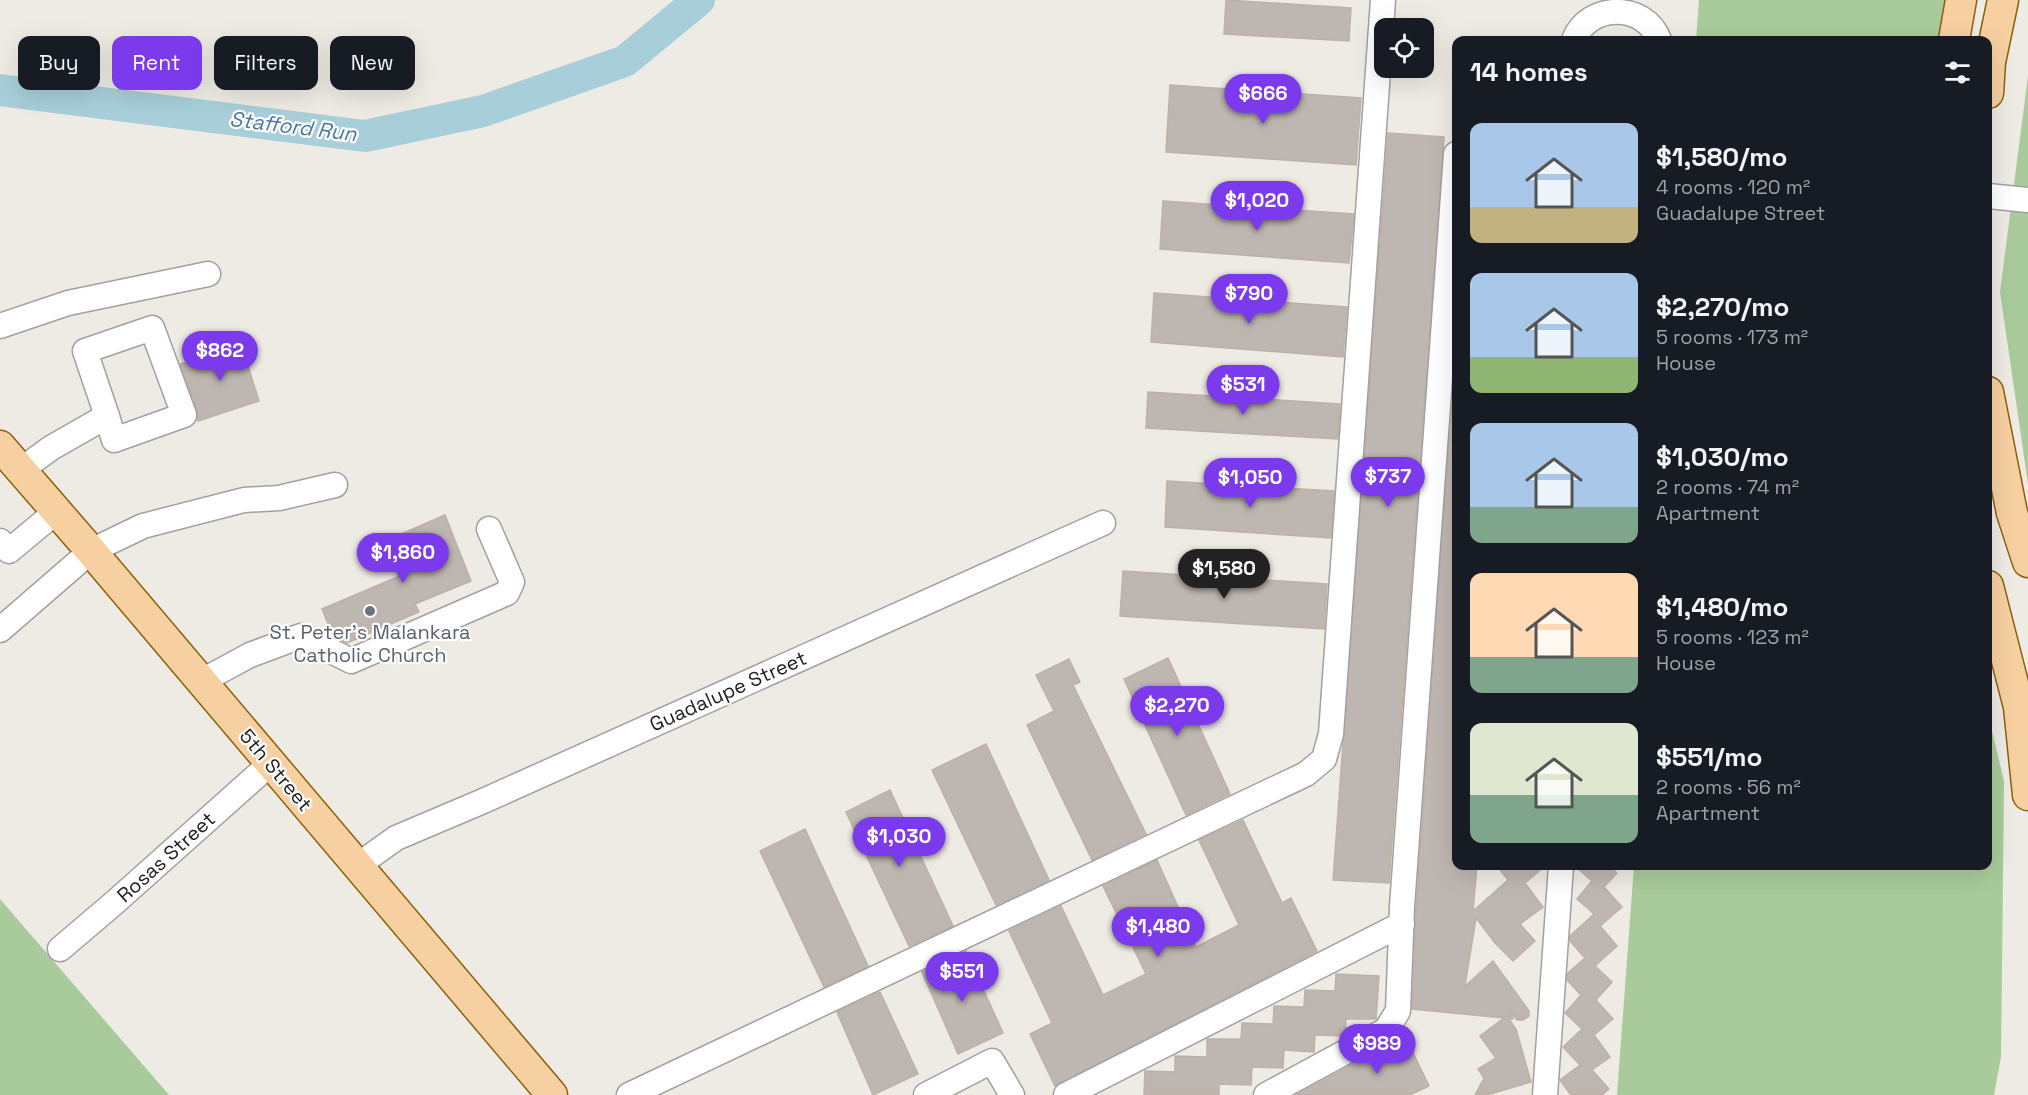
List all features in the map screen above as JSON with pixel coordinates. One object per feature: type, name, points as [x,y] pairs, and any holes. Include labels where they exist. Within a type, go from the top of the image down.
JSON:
[{"type":"main road","points":[[1955,36],[1961,0]]},
{"type":"main road","points":[[1992,52],[2003,0]]},
{"type":"main road","points":[[1992,412],[2012,513],[2028,562]]},
{"type":"main road","name":"5th Street","points":[[0,446],[92,551],[552,1095]]},
{"type":"main road","points":[[1992,599],[2024,706],[2028,795]]},
{"type":"street","points":[[629,1095],[1306,774],[1324,759],[1331,735],[1383,0]]},
{"type":"street","points":[[1576,36],[1578,30],[1596,15],[1620,11],[1643,19],[1656,36]]},
{"type":"street","points":[[1992,196],[2028,200]]},
{"type":"street","points":[[1266,1095],[1386,1030],[1398,1011],[1402,924],[1452,211]]},
{"type":"street","points":[[0,326],[68,303],[208,274]]},
{"type":"street","points":[[152,328],[184,416],[114,440],[107,416],[85,351],[152,328]]},
{"type":"street","points":[[21,470],[51,448],[107,416]]},
{"type":"street","points":[[0,630],[92,551],[144,526],[244,500],[279,498],[335,485]]},
{"type":"street","points":[[3,550],[57,511]]},
{"type":"street","name":"Guadalupe Street","points":[[357,867],[396,838],[491,798],[1103,522]]},
{"type":"street","points":[[202,681],[250,655],[301,636],[351,662],[507,593],[512,582],[489,529]]},
{"type":"street","name":"Rosas Street","points":[[60,950],[270,764]]},
{"type":"street","points":[[1545,1095],[1560,870]]},
{"type":"street","points":[[1066,1095],[1402,924]]},
{"type":"street","points":[[926,1095],[992,1060],[1012,1095]]},
{"type":"green space","points":[[1699,0],[1945,0],[1940,36],[1696,36]]},
{"type":"green space","points":[[2028,76],[2028,484],[2000,292]]},
{"type":"green space","points":[[1992,731],[2004,781],[2001,1057],[1994,1095],[1617,1095],[1634,870],[1992,870]]},
{"type":"green space","points":[[0,899],[169,1095],[0,1095]]},
{"type":"building","points":[[1226,0],[1351,8],[1349,41],[1224,34]]},
{"type":"building","points":[[1170,85],[1361,98],[1356,165],[1166,152]]},
{"type":"building","points":[[1388,133],[1444,137],[1389,883],[1333,880]]},
{"type":"building","points":[[1163,201],[1354,214],[1349,263],[1160,249]]},
{"type":"building","points":[[1154,293],[1347,307],[1343,357],[1151,342]]},
{"type":"building","points":[[241,344],[259,401],[198,421],[197,410],[180,364]]},
{"type":"building","points":[[1148,392],[1340,404],[1338,439],[1146,428]]},
{"type":"building","points":[[1452,402],[1452,870],[1477,870],[1473,911],[1508,880],[1500,870],[1540,870],[1525,883],[1543,907],[1520,924],[1535,941],[1513,961],[1495,943],[1476,918],[1465,986],[1493,961],[1529,1011],[1529,1016],[1523,1020],[1517,1020],[1510,1011],[1513,1019],[1509,1019],[1516,1029],[1531,1082],[1487,1095],[1475,1095],[1484,1078],[1478,1069],[1496,1058],[1480,1036],[1504,1018],[1412,1009],[1416,908]]},
{"type":"building","points":[[1167,481],[1334,491],[1331,538],[1165,527]]},
{"type":"building","points":[[445,515],[471,581],[415,604],[419,612],[347,643],[333,636],[322,609],[414,570],[399,535]]},
{"type":"building","points":[[1123,571],[1327,584],[1324,629],[1120,616]]},
{"type":"building","points":[[1168,658],[1230,794],[1186,815],[1124,679]]},
{"type":"building","points":[[1069,659],[1080,682],[1073,685],[1146,834],[1092,860],[1027,725],[1054,711],[1036,675]]},
{"type":"building","points":[[986,744],[1049,880],[996,905],[932,770]]},
{"type":"building","points":[[890,790],[953,926],[909,946],[846,812]]},
{"type":"building","points":[[1243,820],[1282,903],[1291,898],[1317,951],[1055,1086],[1030,1034],[1052,1023],[1009,931],[1061,906],[1103,995],[1146,974],[1103,886],[1157,860],[1196,947],[1239,925],[1199,840]]},
{"type":"building","points":[[805,829],[868,966],[824,987],[760,851]]},
{"type":"building","points":[[1580,870],[1614,870],[1617,873],[1604,887],[1622,907],[1600,926],[1617,946],[1595,966],[1612,982],[1596,1000],[1613,1019],[1594,1035],[1610,1057],[1592,1070],[1609,1089],[1602,1095],[1571,1095],[1560,1080],[1580,1065],[1563,1047],[1582,1029],[1565,1013],[1581,995],[1567,980],[1568,973],[1585,958],[1570,941],[1570,936],[1594,914],[1577,899],[1592,881]]},
{"type":"building","points":[[966,951],[1003,1033],[958,1054],[922,972]]},
{"type":"building","points":[[1336,974],[1379,976],[1376,1019],[1346,1019],[1345,1036],[1315,1035],[1314,1052],[1284,1050],[1283,1068],[1252,1067],[1251,1085],[1219,1084],[1219,1095],[1144,1095],[1145,1071],[1175,1072],[1175,1056],[1207,1057],[1207,1039],[1241,1039],[1242,1023],[1273,1024],[1274,1006],[1304,1007],[1305,990],[1335,991]]},
{"type":"building","points":[[880,992],[918,1074],[873,1095],[837,1012]]},
{"type":"building","points":[[1403,1032],[1429,1086],[1410,1095],[1296,1095],[1393,1043]]},
{"type":"waterway","name":"Stafford Run","points":[[0,90],[365,136],[483,111],[625,61],[699,0]]},
{"type":"place","name":"St. Peter's Malankara Catholic Church","points":[[370,611]]}]
